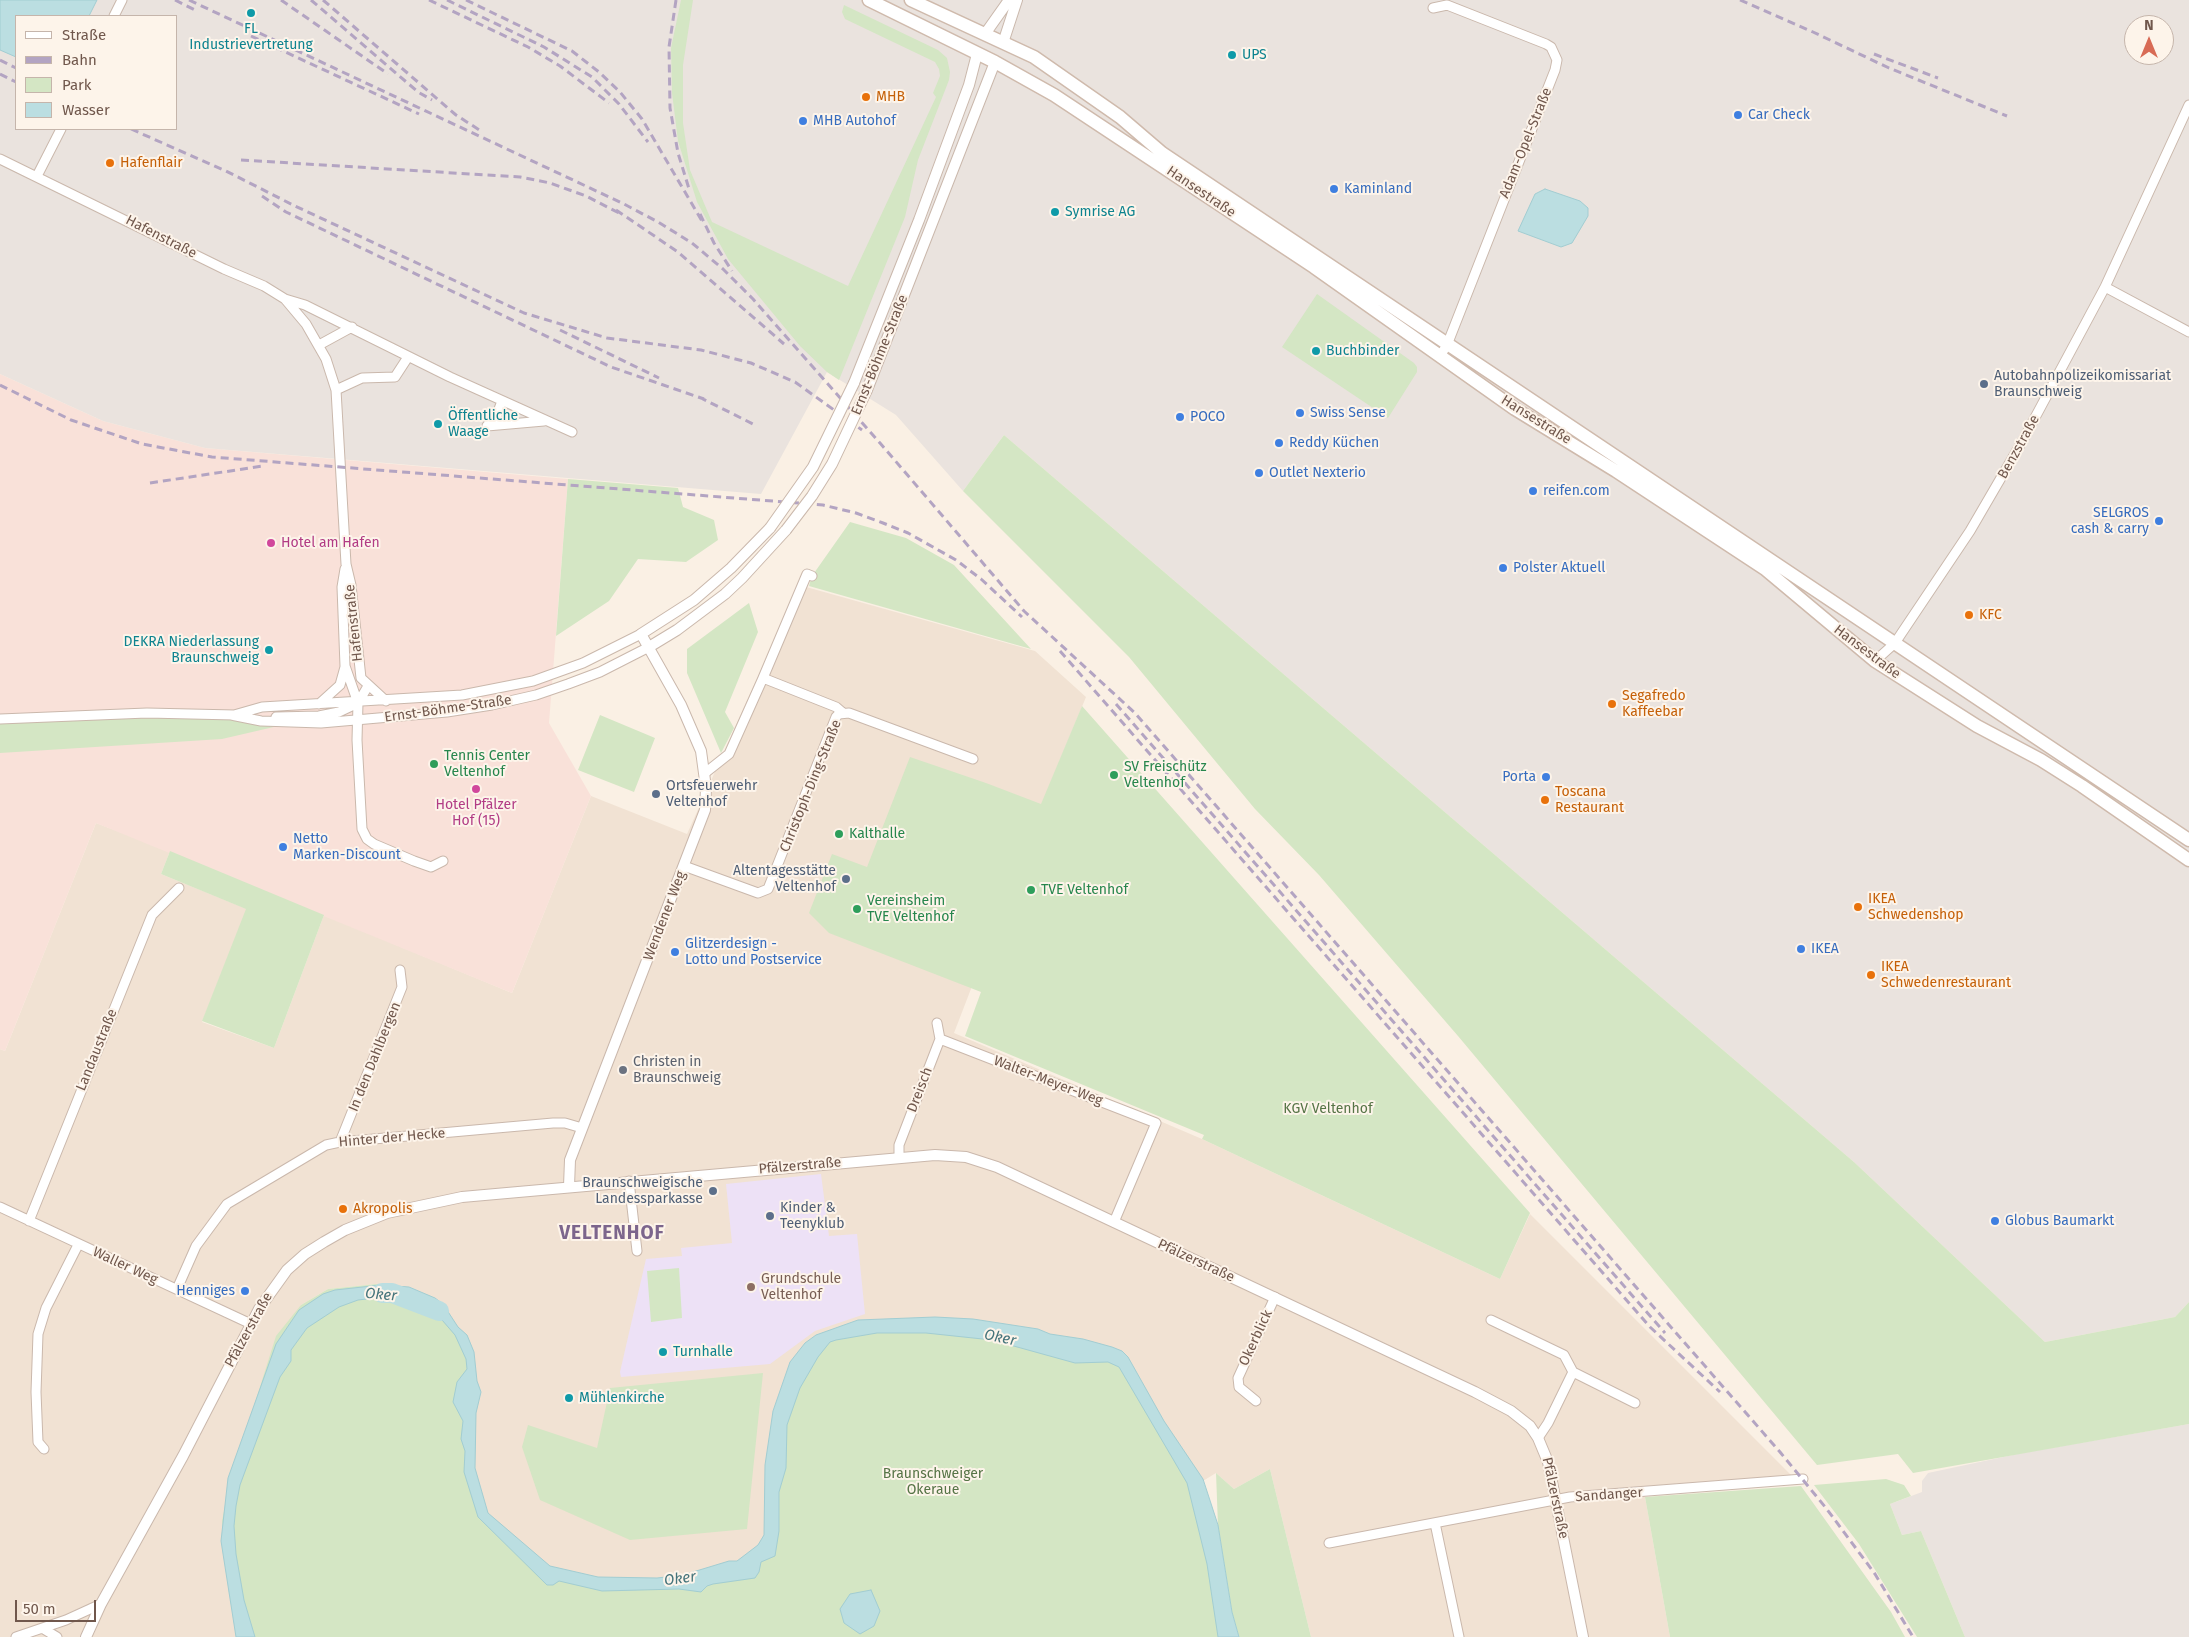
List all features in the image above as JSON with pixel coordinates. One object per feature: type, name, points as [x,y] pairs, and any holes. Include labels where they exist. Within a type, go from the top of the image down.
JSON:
[{"type":"main road","name":"Hansestraße","points":[[869,0],[995,62],[1054,95],[1314,267],[1515,409],[1616,471],[1765,569],[1875,661],[1977,726],[2041,760],[2189,860]]},
{"type":"main road","name":"Hansestraße","points":[[911,0],[1040,62],[1120,118],[1162,153],[2189,840]]},
{"type":"main road","name":"Ernst-Böhme-Straße","points":[[977,54],[985,34]]},
{"type":"main road","name":"Ernst-Böhme-Straße","points":[[995,62],[1003,43]]},
{"type":"street","points":[[114,15],[122,0]]},
{"type":"street","name":"Ernst-Böhme-Straße","points":[[985,34],[1009,0]]},
{"type":"street","name":"Ernst-Böhme-Straße","points":[[1003,43],[1017,0]]},
{"type":"street","name":"Adam-Opel-Straße","points":[[1432,8],[1447,4],[1546,44],[1551,47],[1557,60],[1555,70],[1447,345],[1440,356]]},
{"type":"street","name":"Ernst-Böhme-Straße","points":[[231,715],[262,707],[358,703],[462,695],[533,681],[583,663],[641,634],[694,600],[731,568],[770,528],[813,467],[854,383],[922,211],[969,85],[977,54]]},
{"type":"street","name":"Ernst-Böhme-Straße","points":[[231,715],[261,721],[291,723],[357,720],[492,706],[536,695],[600,672],[649,647],[677,630],[725,594],[786,530],[812,496],[832,464],[867,390],[995,62]]},
{"type":"street","name":"Benzstraße","points":[[1875,661],[1895,644],[1997,486],[2105,287],[2189,104]]},
{"type":"street","points":[[37,176],[60,130]]},
{"type":"street","name":"Hafenstraße","points":[[0,159],[224,269],[264,286],[285,299],[305,304],[408,357],[572,432]]},
{"type":"street","points":[[2105,287],[2189,332]]},
{"type":"street","name":"Hafenstraße","points":[[285,299],[306,324],[332,373],[336,390],[346,564],[351,585],[361,678],[386,701]]},
{"type":"street","points":[[319,346],[352,327]]},
{"type":"street","points":[[336,390],[362,378],[395,377],[408,357]]},
{"type":"street","name":"Hafenstraße","points":[[502,401],[496,417],[487,426],[546,421]]},
{"type":"street","name":"Hafenstraße","points":[[319,704],[340,685],[345,666],[342,587],[346,564]]},
{"type":"street","points":[[705,772],[729,754],[808,574],[812,576]]},
{"type":"street","points":[[641,634],[649,647]]},
{"type":"street","name":"Wendener Weg","points":[[569,1186],[570,1160],[705,810],[705,772],[701,751],[694,732],[649,647]]},
{"type":"street","name":"Hafenstraße","points":[[345,666],[358,703]]},
{"type":"street","name":"Christoph-Ding-Straße","points":[[763,678],[836,707],[843,713]]},
{"type":"street","points":[[368,686],[358,703],[357,720],[360,805],[364,834],[374,844],[431,867],[443,861]]},
{"type":"street","name":"Ernst-Böhme-Straße","points":[[0,719],[147,713],[268,717],[329,715],[358,703]]},
{"type":"street","name":"Christoph-Ding-Straße","points":[[684,866],[758,893],[768,889],[836,717],[843,713],[849,713],[973,759]]},
{"type":"street","name":"Landaustraße","points":[[29,1221],[152,915],[179,888]]},
{"type":"street","name":"In den Dahlbergen","points":[[340,1142],[402,987],[400,970]]},
{"type":"street","name":"Dreisch","points":[[899,1158],[899,1145],[940,1039],[938,1023]]},
{"type":"street","name":"Walter-Meyer-Weg","points":[[940,1039],[1156,1123],[1114,1222]]},
{"type":"street","name":"Hinter der Hecke","points":[[177,1290],[196,1246],[227,1204],[326,1145],[340,1142],[553,1123],[565,1123],[582,1128]]},
{"type":"street","name":"Pfälzerstraße","points":[[86,1637],[101,1604],[183,1456],[250,1324],[267,1295],[287,1270],[305,1254],[324,1242],[368,1220],[406,1208],[453,1198],[569,1186],[935,1155],[966,1157],[981,1161],[1496,1402],[1522,1419],[1538,1438],[1548,1462],[1583,1637]]},
{"type":"street","points":[[629,1181],[637,1251]]},
{"type":"street","name":"Waller Weg","points":[[0,1207],[250,1324]]},
{"type":"street","points":[[44,1449],[38,1442],[36,1392],[38,1334],[46,1308],[78,1245]]},
{"type":"street","name":"Okerblick","points":[[1256,1401],[1239,1387],[1238,1378],[1275,1297]]},
{"type":"street","points":[[1491,1320],[1564,1355],[1573,1372],[1635,1403]]},
{"type":"street","points":[[1538,1438],[1548,1424],[1573,1372]]},
{"type":"street","name":"Sandanger","points":[[1329,1543],[1556,1500],[1803,1480]]},
{"type":"street","points":[[1435,1523],[1459,1637]]},
{"type":"street","points":[[16,1637],[66,1620],[101,1604]]},
{"type":"street","points":[[42,1628],[57,1637]]},
{"type":"shaded area","points":[[0,0],[2189,0],[2189,1302],[2175,1317],[2045,1342],[1854,1162],[1004,435],[963,491],[896,415],[827,372],[761,494],[205,448],[103,421],[0,374]]},
{"type":"shaded area","points":[[0,374],[103,421],[205,448],[568,479],[549,723],[591,796],[512,993],[96,823],[5,1051],[0,1049]]},
{"type":"shaded area","points":[[799,585],[1035,651],[1086,697],[1044,799],[954,1033],[1202,1139],[1500,1279],[1530,1214],[1791,1475],[1648,1486],[1645,1497],[1670,1637],[1311,1637],[1270,1469],[1234,1489],[1216,1473],[1198,1484],[768,1541],[741,1566],[676,1580],[608,1581],[547,1568],[485,1514],[376,1284],[328,1289],[301,1305],[240,1637],[0,1637],[0,1049],[5,1051],[96,823],[170,851],[161,874],[247,909],[202,1022],[274,1048],[324,915],[512,993],[591,796],[687,834]]},
{"type":"shaded area","name":"Grundschule Veltenhof","points":[[821,1174],[829,1236],[857,1234],[865,1314],[815,1331],[770,1364],[621,1377],[620,1372],[646,1259],[682,1256],[681,1248],[732,1243],[726,1184]]},
{"type":"shaded area","points":[[2189,1424],[2189,1637],[1965,1637],[1921,1531],[1902,1535],[1890,1504],[1922,1492],[1922,1481],[1928,1473],[2022,1453]]},
{"type":"green space","points":[[681,0],[693,0],[683,65],[683,123],[690,170],[712,222],[848,286],[936,97],[933,93],[940,76],[935,62],[845,19],[842,12],[844,5],[938,50],[947,58],[950,72],[949,80],[918,160],[905,217],[839,380],[827,372],[800,346],[728,259],[697,202],[678,141],[672,93],[671,48]]},
{"type":"green space","points":[[1317,294],[1417,367],[1417,372],[1388,418],[1282,347]]},
{"type":"green space","points":[[1004,435],[1854,1162],[2045,1342],[2175,1317],[2189,1302],[2189,1424],[1913,1473],[1898,1454],[1817,1465],[1458,1036],[1319,875],[1255,809],[1129,657],[963,491]]},
{"type":"green space","points":[[568,479],[678,488],[683,507],[714,520],[718,540],[686,562],[638,559],[609,601],[556,636]]},
{"type":"green space","points":[[850,522],[906,538],[954,565],[1031,649],[809,586],[812,576]]},
{"type":"green space","points":[[749,603],[758,632],[725,712],[734,728],[721,753],[687,673],[687,649]]},
{"type":"green space","name":"TVE Veltenhof","points":[[1082,706],[1530,1213],[1500,1279],[1202,1139],[1204,1135],[965,1036],[981,992],[829,933],[809,913],[832,854],[867,867],[910,757],[1041,804]]},
{"type":"green space","points":[[137,713],[291,723],[222,739],[0,753],[0,720]]},
{"type":"green space","points":[[600,715],[655,738],[634,792],[578,770]]},
{"type":"green space","points":[[170,851],[324,915],[274,1048],[202,1021],[246,909],[161,874]]},
{"type":"green space","points":[[679,1268],[682,1318],[651,1322],[647,1271]]},
{"type":"green space","name":"Braunschweiger Okeraue","points":[[376,1284],[408,1287],[468,1339],[473,1468],[485,1514],[547,1568],[608,1581],[676,1580],[741,1566],[768,1541],[774,1413],[828,1339],[872,1327],[956,1327],[1112,1357],[1125,1369],[1199,1483],[1230,1637],[240,1637],[229,1594],[222,1521],[230,1482],[276,1336],[301,1305],[328,1289]]},
{"type":"green space","points":[[763,1373],[747,1529],[630,1540],[540,1500],[522,1447],[528,1425],[597,1448],[610,1388]]},
{"type":"green space","points":[[1270,1469],[1311,1637],[1239,1637],[1232,1612],[1218,1526],[1216,1473],[1234,1489]]},
{"type":"green space","points":[[1886,1479],[1904,1485],[1911,1496],[1890,1504],[1902,1535],[1921,1531],[1965,1637],[1917,1637],[1859,1544],[1814,1485]]},
{"type":"green space","points":[[1801,1486],[1891,1612],[1905,1637],[1670,1637],[1645,1497]]},
{"type":"water","points":[[0,0],[97,0],[90,15],[15,15],[15,57],[0,50]]},
{"type":"water","points":[[1545,189],[1580,201],[1588,208],[1588,216],[1572,243],[1561,247],[1518,231],[1535,194]]},
{"type":"water","points":[[381,1285],[409,1287],[435,1298],[443,1304],[458,1327],[467,1335],[474,1352],[477,1381],[481,1392],[476,1413],[475,1468],[488,1513],[550,1566],[598,1577],[657,1578],[683,1575],[729,1561],[737,1561],[758,1545],[764,1535],[765,1465],[773,1411],[790,1362],[805,1343],[816,1335],[858,1320],[935,1317],[973,1319],[1038,1329],[1050,1334],[1083,1339],[1122,1351],[1128,1357],[1164,1421],[1203,1479],[1218,1525],[1232,1612],[1239,1637],[1218,1637],[1207,1564],[1187,1483],[1119,1367],[1108,1362],[1075,1363],[992,1340],[926,1333],[877,1333],[836,1340],[830,1342],[818,1357],[800,1388],[787,1425],[786,1468],[779,1492],[779,1531],[775,1556],[761,1562],[759,1572],[755,1578],[713,1584],[707,1586],[701,1592],[679,1589],[602,1591],[559,1581],[553,1585],[547,1585],[478,1517],[464,1472],[465,1451],[461,1439],[463,1421],[453,1402],[457,1382],[467,1369],[466,1359],[455,1335],[436,1313],[411,1300],[384,1297],[358,1300],[339,1307],[307,1328],[291,1350],[291,1361],[280,1377],[240,1485],[234,1526],[236,1554],[244,1600],[255,1637],[236,1637],[221,1541],[228,1478],[276,1344],[299,1310],[323,1294],[335,1290]]},
{"type":"water","points":[[871,1590],[880,1611],[874,1626],[860,1634],[844,1623],[840,1609],[850,1594]]},
{"type":"waterway","name":"Oker","points":[[382,1293],[392,1293],[439,1311]]},
{"type":"railway","points":[[175,0],[195,10]]},
{"type":"railway","points":[[189,0],[622,203],[692,243],[723,269],[753,299],[880,443],[1024,611],[1135,713],[1780,1452],[1826,1508],[1875,1574],[1913,1637]]},
{"type":"railway","points":[[281,0],[388,74]]},
{"type":"railway","points":[[311,0],[418,92],[432,100]]},
{"type":"railway","points":[[323,0],[456,115],[481,131]]},
{"type":"railway","points":[[429,0],[528,47],[560,66],[609,103]]},
{"type":"railway","points":[[447,0],[544,47],[592,77],[619,104],[648,142]]},
{"type":"railway","points":[[466,0],[572,51],[599,72],[620,92],[642,119],[702,221]]},
{"type":"railway","points":[[676,0],[669,47],[670,108],[678,153],[690,192]]},
{"type":"railway","points":[[1740,0],[1889,68],[2007,116]]},
{"type":"railway","points":[[251,36],[419,114]]},
{"type":"railway","points":[[1874,54],[1938,78]]},
{"type":"railway","points":[[0,60],[15,68]]},
{"type":"railway","points":[[0,74],[15,82]]},
{"type":"railway","points":[[133,130],[226,171],[295,206],[524,313],[607,338],[701,350],[751,363],[795,382],[862,430]]},
{"type":"railway","points":[[241,160],[520,177],[550,183],[586,196],[621,214]]},
{"type":"railway","points":[[262,196],[286,212],[611,367],[704,399]]},
{"type":"railway","points":[[616,210],[678,252],[784,344]]},
{"type":"railway","points":[[700,214],[714,243],[732,271]]},
{"type":"railway","points":[[560,330],[659,378]]},
{"type":"railway","points":[[0,385],[71,420],[142,444],[212,457],[823,505],[856,513],[908,533],[956,560],[981,579],[1022,617]]},
{"type":"railway","points":[[699,397],[755,425]]},
{"type":"railway","points":[[150,483],[263,466]]},
{"type":"railway","points":[[1060,651],[1650,1327],[1720,1392]]},
{"type":"railway","points":[[1116,704],[1665,1333]]},
{"type":"place","name":"FL Industrievertretung","points":[[251,13]]},
{"type":"place","name":"UPS","points":[[1232,55]]},
{"type":"place","name":"MHB","points":[[866,97]]},
{"type":"place","name":"Car Check","points":[[1738,115]]},
{"type":"place","name":"MHB Autohof","points":[[803,121]]},
{"type":"place","name":"Hafenflair","points":[[110,163]]},
{"type":"place","name":"Kaminland","points":[[1334,189]]},
{"type":"place","name":"Symrise AG","points":[[1055,212]]},
{"type":"place","name":"Buchbinder","points":[[1316,351]]},
{"type":"place","name":"Autobahnpolizeikomissariat Braunschweig","points":[[1984,384]]},
{"type":"place","name":"Swiss Sense","points":[[1300,413]]},
{"type":"place","name":"POCO","points":[[1180,417]]},
{"type":"place","name":"Öffentliche Waage","points":[[438,424]]},
{"type":"place","name":"Reddy Küchen","points":[[1279,443]]},
{"type":"place","name":"Outlet Nexterio","points":[[1259,473]]},
{"type":"place","name":"reifen.com","points":[[1533,491]]},
{"type":"place","name":"SELGROS cash & carry","points":[[2159,521]]},
{"type":"place","name":"Hotel am Hafen","points":[[271,543]]},
{"type":"place","name":"Polster Aktuell","points":[[1503,568]]},
{"type":"place","name":"KFC","points":[[1969,615]]},
{"type":"place","name":"DEKRA Niederlassung Braunschweig","points":[[269,650]]},
{"type":"place","name":"Segafredo Kaffeebar","points":[[1612,704]]},
{"type":"place","name":"Tennis Center Veltenhof","points":[[434,764]]},
{"type":"place","name":"SV Freischütz Veltenhof","points":[[1114,775]]},
{"type":"place","name":"Porta","points":[[1546,777]]},
{"type":"place","name":"Hotel Pfälzer Hof (15)","points":[[476,789]]},
{"type":"place","name":"Ortsfeuerwehr Veltenhof","points":[[656,794]]},
{"type":"place","name":"Toscana Restaurant","points":[[1545,800]]},
{"type":"place","name":"Kalthalle","points":[[839,834]]},
{"type":"place","name":"Netto Marken-Discount","points":[[283,847]]},
{"type":"place","name":"Altentagesstätte Veltenhof","points":[[846,879]]},
{"type":"place","name":"TVE Veltenhof","points":[[1031,890]]},
{"type":"place","name":"IKEA Schwedenshop","points":[[1858,907]]},
{"type":"place","name":"Vereinsheim TVE Veltenhof","points":[[857,909]]},
{"type":"place","name":"IKEA","points":[[1801,949]]},
{"type":"place","name":"Glitzerdesign - Lotto und Postservice","points":[[675,952]]},
{"type":"place","name":"IKEA Schwedenrestaurant","points":[[1871,975]]},
{"type":"place","name":"Christen in Braunschweig","points":[[623,1070]]},
{"type":"place","name":"Braunschweigische Landessparkasse","points":[[713,1191]]},
{"type":"place","name":"Akropolis","points":[[343,1209]]},
{"type":"place","name":"Kinder & Teenyklub","points":[[770,1216]]},
{"type":"place","name":"Globus Baumarkt","points":[[1995,1221]]},
{"type":"place","name":"Grundschule Veltenhof","points":[[751,1287]]},
{"type":"place","name":"Henniges","points":[[245,1291]]},
{"type":"place","name":"Turnhalle","points":[[663,1352]]},
{"type":"place","name":"Mühlenkirche","points":[[569,1398]]},
{"type":"district","name":"VELTENHOF","points":[[612,1234]]},
{"type":"park label","name":"KGV Veltenhof","points":[[1328,1109]]}]
